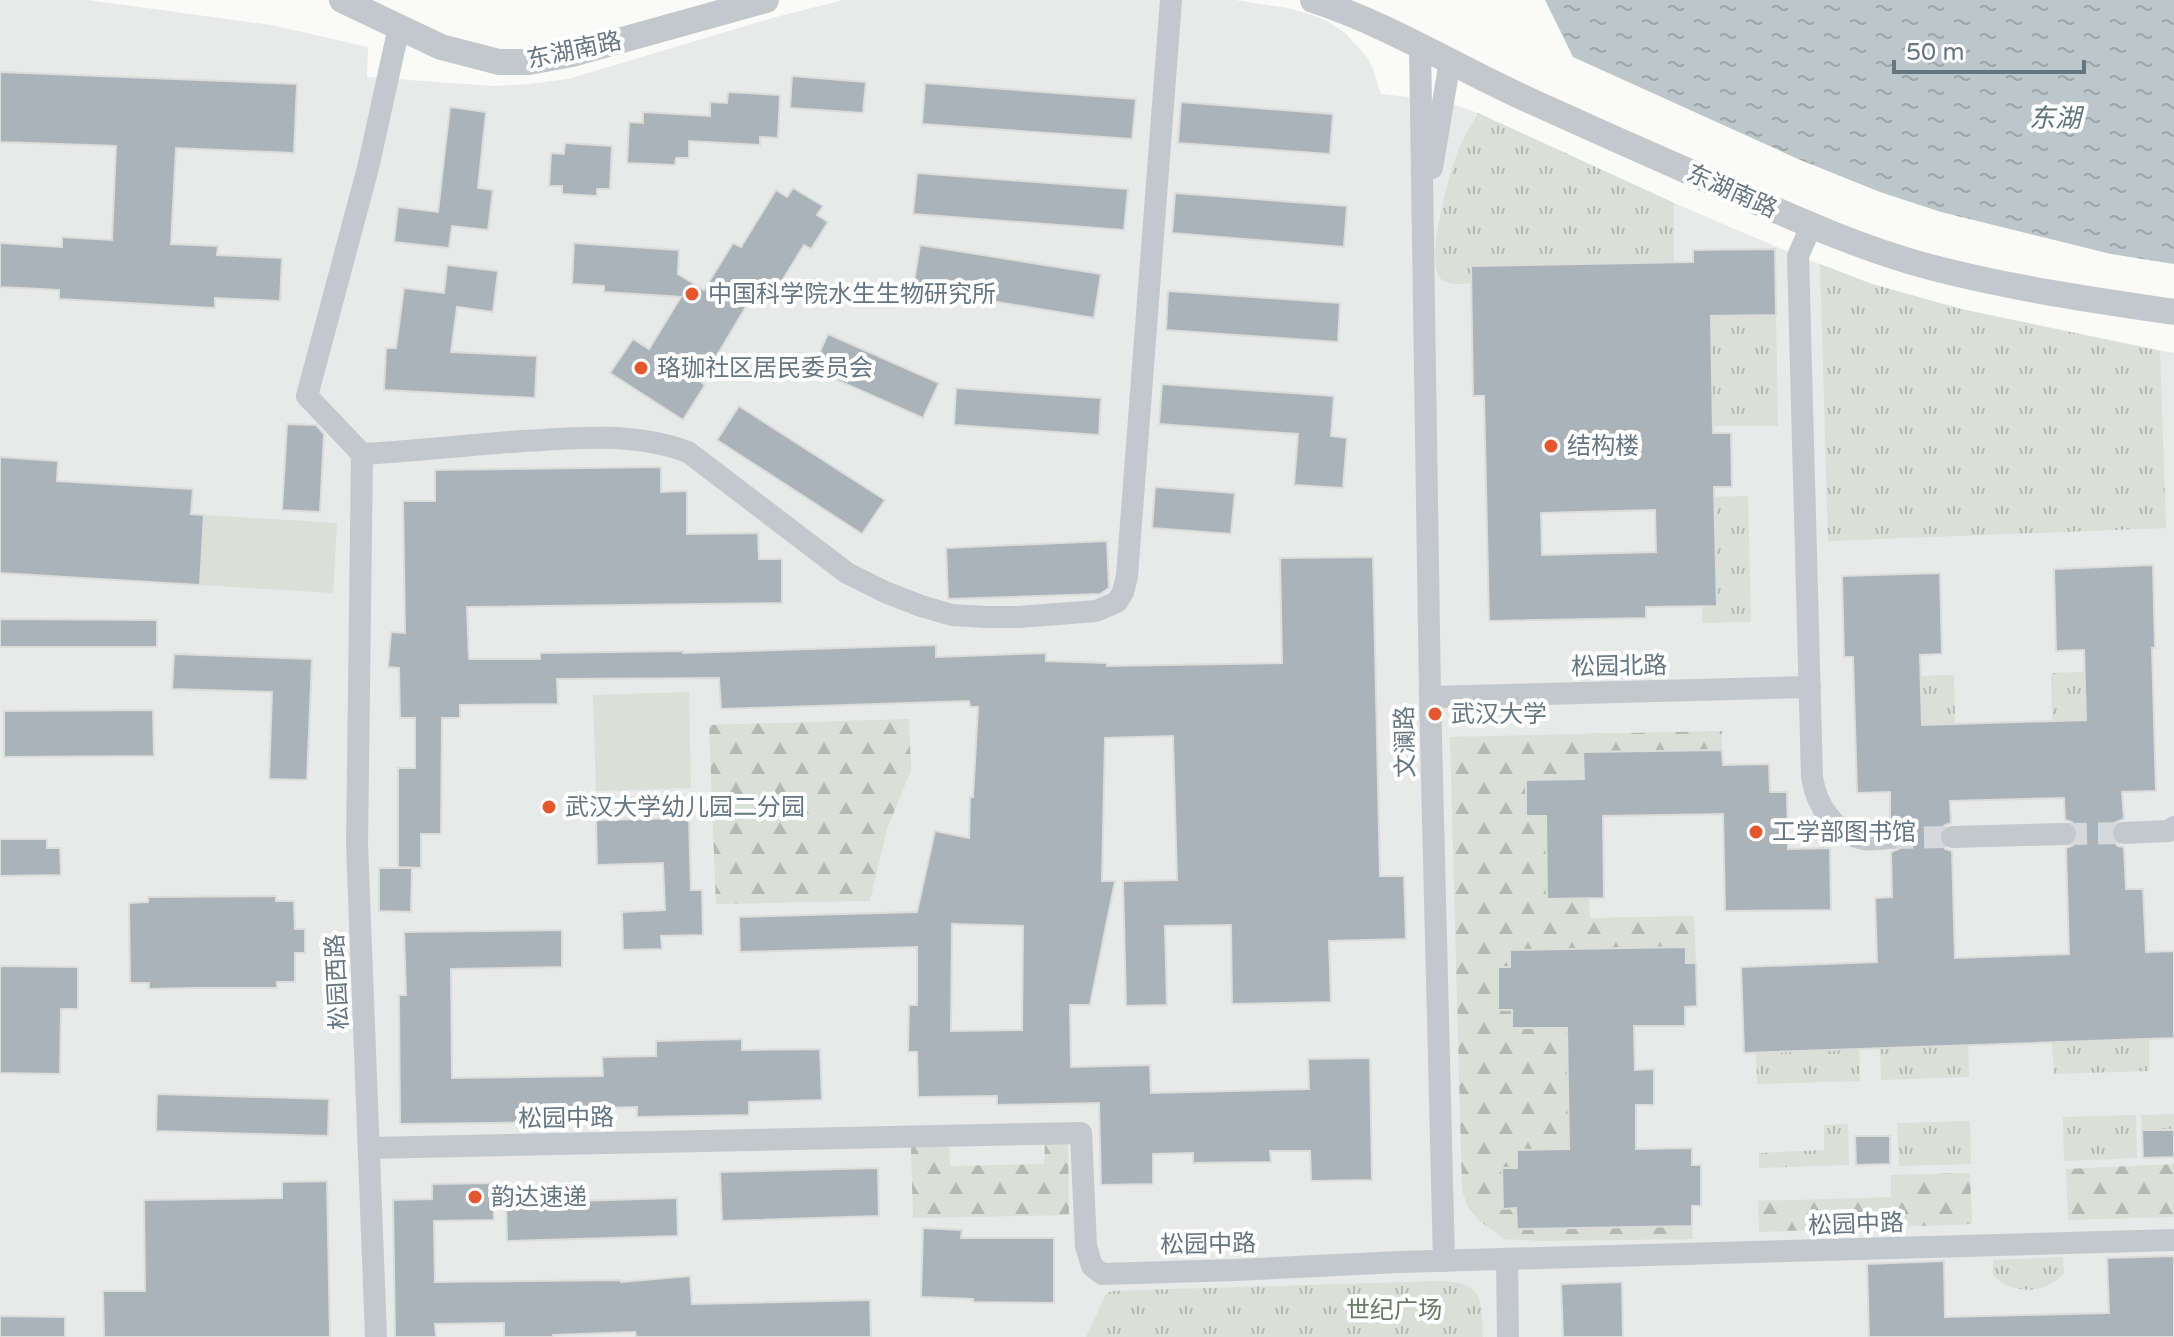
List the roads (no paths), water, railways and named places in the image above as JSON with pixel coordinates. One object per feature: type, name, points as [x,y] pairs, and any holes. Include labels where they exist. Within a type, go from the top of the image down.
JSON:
[{"type":"street","name":"东湖南路","points":[[342,0],[441,47],[499,62],[529,62],[572,54],[766,0]]},
{"type":"street","points":[[399,27],[368,168],[307,396],[362,454],[578,437],[629,438],[665,444],[688,452],[847,573],[885,592],[952,615],[1019,617],[1096,611],[1117,602],[1127,576],[1171,0]]},
{"type":"street","name":"东湖南路","points":[[1313,0],[1341,9],[1420,45],[1505,90],[1811,226],[1929,266],[2024,288],[2174,312]]},
{"type":"street","name":"文澜路","points":[[1420,45],[1430,697],[1444,1261]]},
{"type":"street","name":"文澜路","points":[[1424,221],[1450,61]]},
{"type":"street","points":[[1811,226],[1798,256],[1812,777],[1818,802],[1835,824],[1863,839],[1891,838]]},
{"type":"street","name":"松园西路","points":[[362,454],[357,867],[376,1337]]},
{"type":"street","name":"松园北路","points":[[1430,697],[1810,687]]},
{"type":"street","points":[[2124,833],[2169,831],[2174,827]]},
{"type":"street","points":[[1952,837],[2065,834]]},
{"type":"street","name":"松园中路","points":[[369,1148],[1081,1133],[1086,1246],[1092,1266],[1102,1274],[2174,1240]]},
{"type":"street","points":[[1507,1261],[1508,1337]]},
{"type":"water","name":"东湖","points":[[1545,0],[2174,0],[2174,264],[2111,254],[1941,212],[1880,192],[1798,159],[1573,57]]},
{"type":"tunnel","points":[[2065,834],[2124,833]]},
{"type":"tunnel","points":[[1891,838],[1952,837]]},
{"type":"place","name":"中国科学院水生生物研究所","points":[[692,294]]},
{"type":"place","name":"珞珈社区居民委员会","points":[[641,368]]},
{"type":"place","name":"结构楼","points":[[1551,446]]},
{"type":"place","name":"武汉大学","points":[[1435,714]]},
{"type":"place","name":"武汉大学幼儿园二分园","points":[[549,807]]},
{"type":"place","name":"工学部图书馆","points":[[1756,832]]},
{"type":"place","name":"韵达速递","points":[[475,1197]]},
{"type":"park label","name":"世纪广场","points":[[1394,1310]]}]
